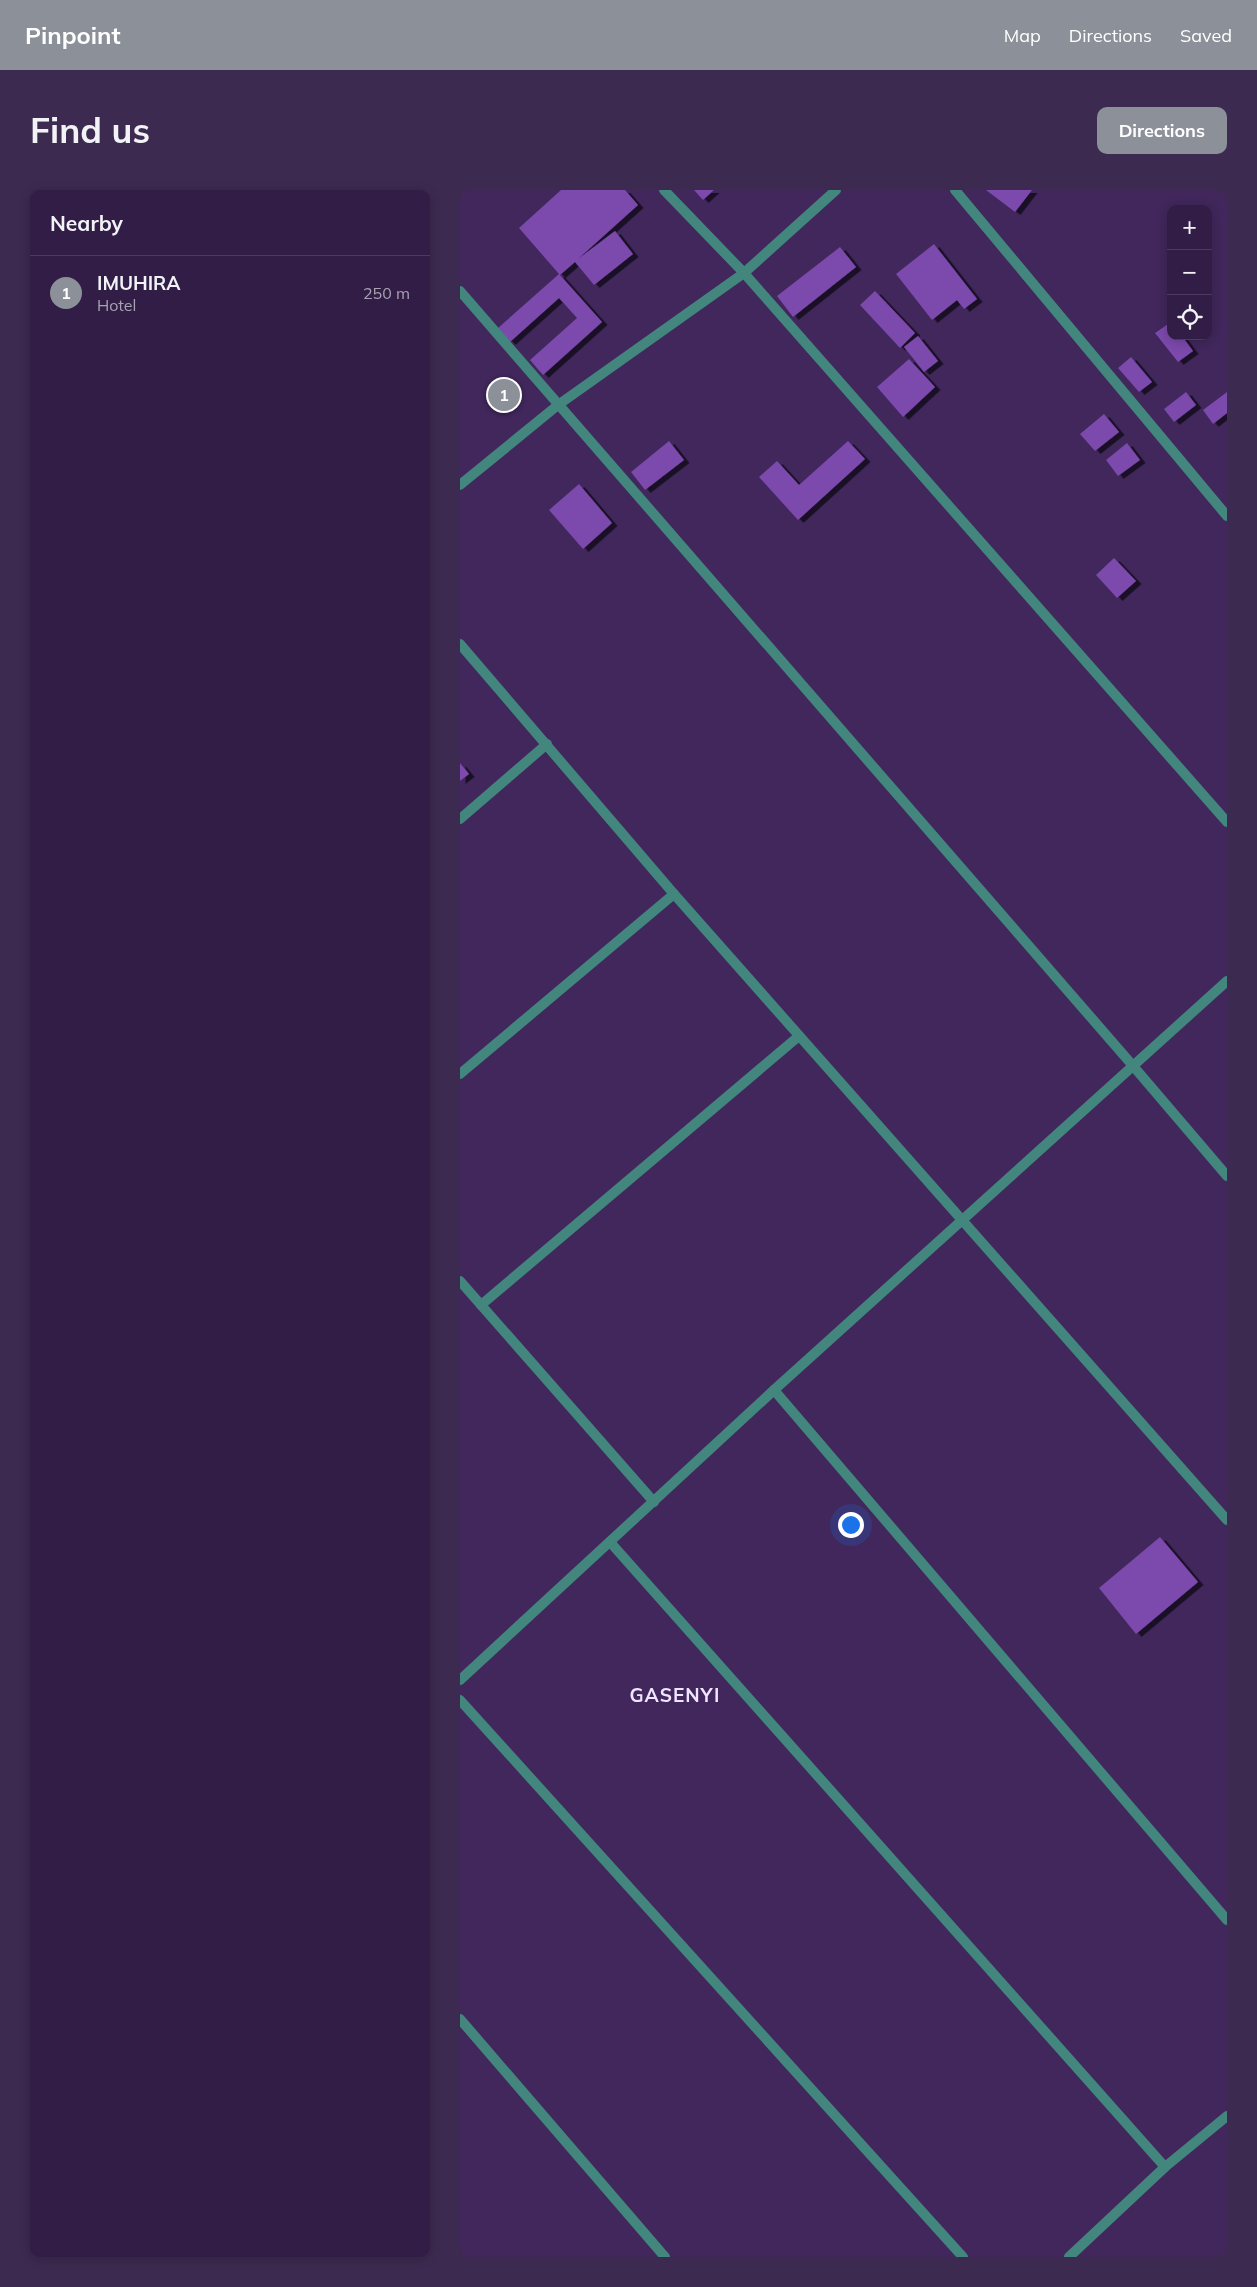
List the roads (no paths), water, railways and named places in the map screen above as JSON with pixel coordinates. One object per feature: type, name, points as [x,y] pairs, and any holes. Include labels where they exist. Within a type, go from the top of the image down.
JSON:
[{"type":"street","points":[[664,190],[744,273],[1227,822]]},
{"type":"street","points":[[460,485],[558,405],[744,273],[836,190]]},
{"type":"street","points":[[955,190],[1227,516]]},
{"type":"street","points":[[460,292],[1227,1176]]},
{"type":"street","points":[[460,644],[674,894],[1227,1520]]},
{"type":"street","points":[[460,819],[547,744]]},
{"type":"street","points":[[460,1074],[674,894]]},
{"type":"street","points":[[460,1680],[774,1390],[1134,1067],[1227,981]]},
{"type":"street","points":[[481,1305],[799,1036]]},
{"type":"street","points":[[460,1281],[654,1502]]},
{"type":"street","points":[[774,1390],[1227,1920]]},
{"type":"street","points":[[610,1542],[1165,2167]]},
{"type":"street","points":[[460,1700],[963,2257]]},
{"type":"street","points":[[460,2020],[665,2257]]},
{"type":"street","points":[[1069,2257],[1165,2167],[1227,2116]]},
{"type":"place","name":"IMUHIRA","points":[[504,395]]},
{"type":"district","name":"GASENYI","points":[[675,1695]]}]
